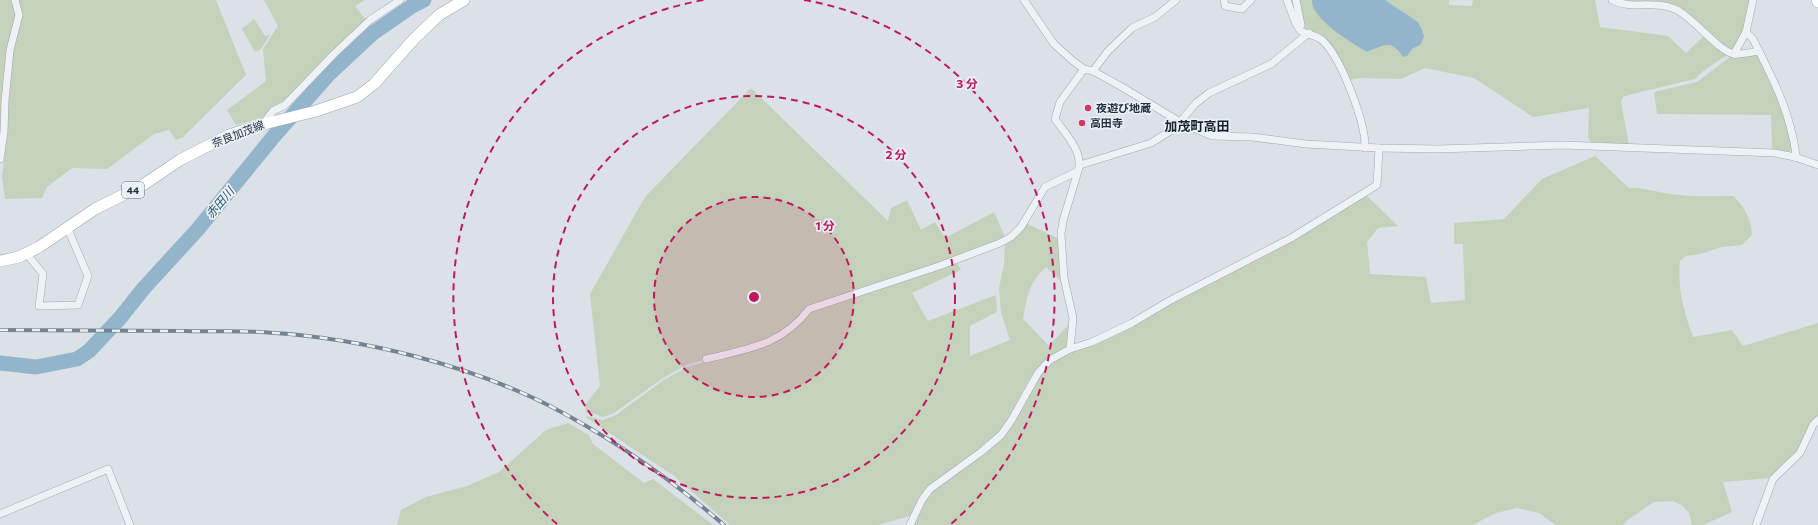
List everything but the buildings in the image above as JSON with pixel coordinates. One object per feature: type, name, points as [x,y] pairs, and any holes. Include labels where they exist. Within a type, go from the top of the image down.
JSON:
[{"type":"main road","name":"奈良加茂線","points":[[0,261],[19,257],[39,247],[95,209],[143,185],[180,160],[229,135],[316,111],[349,100],[369,89],[414,39],[439,15],[464,0]]},
{"type":"street","points":[[0,159],[4,132],[5,101],[10,50],[19,15],[15,0]]},
{"type":"street","points":[[265,124],[273,111],[285,105],[335,53],[370,20],[400,0]]},
{"type":"street","points":[[1024,0],[1054,44],[1073,62],[1092,71],[1182,122],[1212,136],[1252,137],[1306,144],[1365,148],[1438,149],[1563,145],[1775,153],[1795,157],[1818,165]]},
{"type":"street","points":[[1092,71],[1108,50],[1132,28],[1155,17],[1176,0]]},
{"type":"street","points":[[1224,0],[1225,6],[1242,9],[1251,0]]},
{"type":"street","points":[[1287,0],[1305,32],[1322,40],[1329,47],[1347,81],[1362,123],[1365,148]]},
{"type":"street","points":[[1296,0],[1305,32]]},
{"type":"street","points":[[1612,0],[1628,5],[1654,4],[1676,9],[1711,38],[1734,54],[1759,50]]},
{"type":"street","points":[[1734,54],[1746,32],[1753,0]]},
{"type":"street","points":[[706,359],[744,350],[776,339],[797,324],[809,309],[939,266],[1000,243],[1011,237],[1021,227],[1044,187],[1079,168],[1152,143],[1182,122],[1195,104],[1209,93],[1271,64],[1305,32]]},
{"type":"street","points":[[1746,32],[1753,39],[1759,50],[1785,108],[1793,131],[1795,157]]},
{"type":"street","points":[[1070,349],[1073,318],[1064,278],[1061,234],[1063,220],[1079,168],[1075,147],[1055,119],[1060,102],[1084,68]]},
{"type":"street","points":[[910,525],[922,500],[930,489],[998,438],[1011,420],[1041,368],[1050,360],[1070,349],[1092,342],[1132,323],[1169,301],[1291,238],[1343,207],[1377,185],[1379,148]]},
{"type":"street","points":[[26,253],[43,274],[39,306],[78,305],[88,276],[67,227]]},
{"type":"street","points":[[1756,525],[1772,479],[1800,453],[1813,425],[1818,420]]},
{"type":"street","points":[[0,514],[108,469],[130,525]]},
{"type":"green space","points":[[0,0],[216,0],[246,75],[183,137],[176,140],[169,130],[154,134],[107,169],[72,168],[47,187],[42,198],[5,199],[2,177],[7,136],[0,130]]},
{"type":"green space","points":[[264,0],[365,0],[355,6],[368,23],[279,113],[236,125],[227,110],[266,81],[263,49],[278,26]]},
{"type":"green space","points":[[1298,0],[1312,0],[1312,3],[1331,26],[1343,37],[1367,52],[1387,45],[1395,48],[1403,57],[1412,49],[1420,45],[1418,22],[1385,0],[1449,0],[1449,5],[1472,6],[1473,0],[1595,0],[1600,27],[1668,36],[1686,53],[1704,36],[1727,55],[1703,71],[1695,79],[1623,97],[1621,102],[1629,145],[1591,142],[1588,138],[1589,108],[1533,117],[1474,78],[1425,68],[1401,79],[1361,78],[1350,80],[1332,48],[1319,35],[1305,29],[1301,20]]},
{"type":"green space","points":[[1624,0],[1751,0],[1744,29],[1732,51],[1676,8],[1625,3]]},
{"type":"green space","points":[[254,19],[265,36],[270,35],[261,49],[255,52],[242,29]]},
{"type":"green space","points":[[1755,53],[1758,55],[1785,112],[1792,147],[1790,152],[1772,151],[1771,115],[1657,114],[1654,92],[1697,82],[1730,57]]},
{"type":"green space","points":[[751,88],[888,221],[891,208],[907,200],[921,230],[935,222],[945,238],[994,212],[1005,237],[915,272],[807,306],[801,317],[776,338],[686,365],[663,378],[614,413],[603,417],[589,412],[586,413],[585,405],[600,386],[590,294],[645,197]]},
{"type":"green space","points":[[1595,156],[1629,188],[1685,196],[1733,196],[1741,204],[1747,214],[1752,235],[1742,245],[1722,247],[1700,254],[1686,256],[1680,261],[1680,290],[1693,337],[1732,330],[1743,346],[1818,323],[1818,416],[1811,424],[1798,451],[1770,478],[1723,482],[1732,512],[1703,525],[1692,525],[1689,513],[1682,505],[1672,501],[1654,502],[1626,521],[1623,525],[1556,525],[1539,513],[1517,508],[1496,513],[1472,525],[912,525],[931,491],[1000,439],[1043,370],[1051,361],[1091,344],[1170,303],[1366,195],[1398,226],[1378,228],[1367,242],[1370,274],[1426,277],[1431,303],[1465,300],[1463,244],[1454,244],[1454,223],[1504,219],[1542,179]]},
{"type":"green space","points":[[1026,223],[1059,239],[1063,283],[1046,267],[1032,284],[1023,319],[1049,346],[1072,321],[1068,346],[1049,357],[1036,370],[1002,428],[995,436],[984,446],[936,481],[917,503],[910,516],[878,525],[730,525],[674,476],[586,416],[603,420],[616,415],[664,380],[687,367],[761,346],[809,311],[957,263],[961,270],[912,293],[928,321],[996,295],[997,312],[970,326],[970,356],[1010,340],[1001,312],[999,288],[1004,264],[1005,243]]},
{"type":"green space","points":[[568,423],[589,435],[593,444],[644,483],[653,479],[713,525],[397,525],[401,510],[426,497],[467,486],[499,472],[546,430]]},
{"type":"water","points":[[1312,0],[1385,0],[1418,22],[1424,37],[1420,45],[1412,49],[1407,56],[1403,57],[1395,48],[1387,45],[1367,52],[1343,37],[1325,22],[1313,7]]},
{"type":"waterway","name":"赤田川","points":[[0,363],[36,367],[77,359],[89,351],[198,229],[274,136],[329,74],[373,33],[412,6],[424,0]]},
{"type":"railway","points":[[0,330],[264,332],[344,341],[415,356],[484,378],[517,391],[571,417],[617,445],[661,475],[724,525]]},
{"type":"place","name":"夜遊び地蔵","points":[[1088,108]]},
{"type":"place","name":"高田寺","points":[[1082,123]]},
{"type":"district","name":"加茂町高田","points":[[1197,126]]}]
